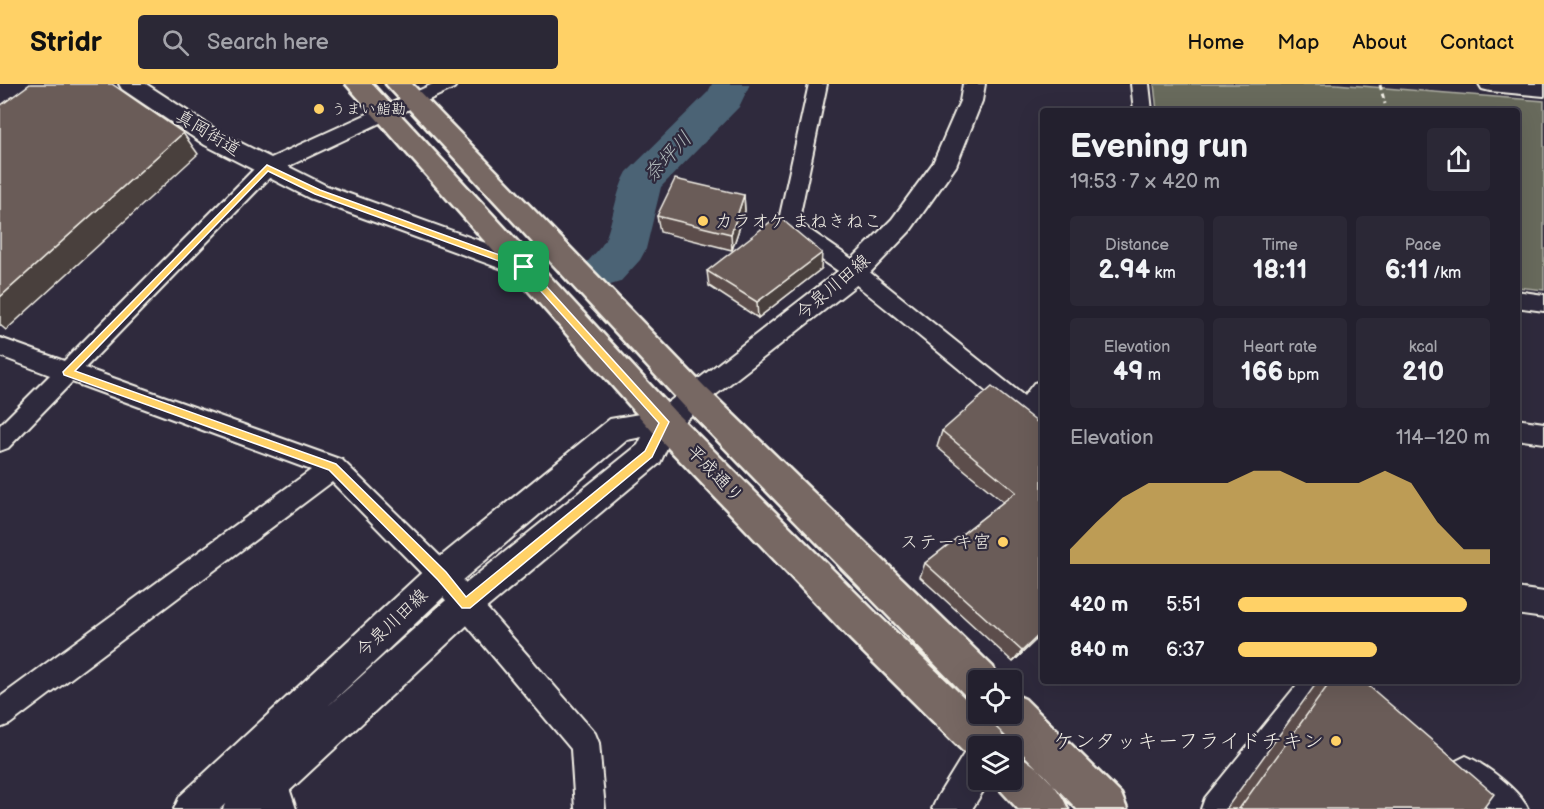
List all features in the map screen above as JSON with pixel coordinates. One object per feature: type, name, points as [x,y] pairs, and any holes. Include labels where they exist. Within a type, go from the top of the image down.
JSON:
[{"type":"main road","name":"平成通り","points":[[358,84],[664,422],[864,627],[977,736]]},
{"type":"main road","points":[[406,93],[694,396],[968,670]]},
{"type":"main road","points":[[1022,724],[1107,809]]},
{"type":"main road","points":[[1022,783],[1047,809]]},
{"type":"street","name":"真岡街道","points":[[130,84],[213,139],[318,192],[524,267]]},
{"type":"street","points":[[0,441],[267,168],[386,115],[406,93],[448,84]]},
{"type":"street","points":[[818,84],[789,220],[797,231],[855,272],[1034,417],[1040,397]]},
{"type":"street","name":"今泉川田線","points":[[242,809],[277,794],[466,604],[649,454],[664,422],[694,396],[855,272],[901,225],[944,166],[971,101],[974,84]]},
{"type":"street","points":[[1140,84],[1143,108]]},
{"type":"street","points":[[1490,84],[1544,89]]},
{"type":"street","points":[[1520,300],[1544,303]]},
{"type":"street","points":[[0,347],[333,467],[442,576],[585,743],[590,809]]},
{"type":"street","name":"今泉川田線","points":[[192,809],[442,576],[620,428],[664,422]]},
{"type":"street","points":[[1520,430],[1544,433]]},
{"type":"street","points":[[0,714],[333,467]]},
{"type":"street","points":[[1520,601],[1544,605]]},
{"type":"street","points":[[1216,809],[1316,684]]},
{"type":"street","points":[[1448,756],[1513,809]]},
{"type":"street","points":[[951,809],[968,781]]},
{"type":"path","points":[[1380,85],[1384,104]]},
{"type":"green space","points":[[1154,84],[1336,84],[1544,101],[1544,290],[1520,287],[1520,108],[1157,108]]},
{"type":"building","points":[[30,84],[112,84],[183,133],[0,297],[0,106]]},
{"type":"building","points":[[675,179],[744,195],[731,234],[657,216]]},
{"type":"building","points":[[778,216],[822,253],[757,302],[707,271]]},
{"type":"building","name":"ステーキ宮","points":[[992,387],[1040,424],[1040,634],[1022,651],[925,563],[1016,492],[942,431]]},
{"type":"building","name":"ケンタッキーフライドチキン","points":[[1329,684],[1366,684],[1494,794],[1483,809],[1239,809]]},
{"type":"waterway","name":"奈坪川","points":[[604,270],[624,249],[642,182],[725,98],[731,84]]},
{"type":"place","name":"うまい鮨勘","points":[[319,109]]},
{"type":"place","name":"カラオケ まねきねこ","points":[[703,221]]},
{"type":"place","name":"ステーキ宮","points":[[1003,542]]},
{"type":"place","name":"ケンタッキーフライドチキン","points":[[1336,741]]},
{"type":"route","points":[[267,168],[318,192],[524,267],[664,422],[649,454],[466,604],[442,576],[333,467],[68,372],[267,168]]}]
